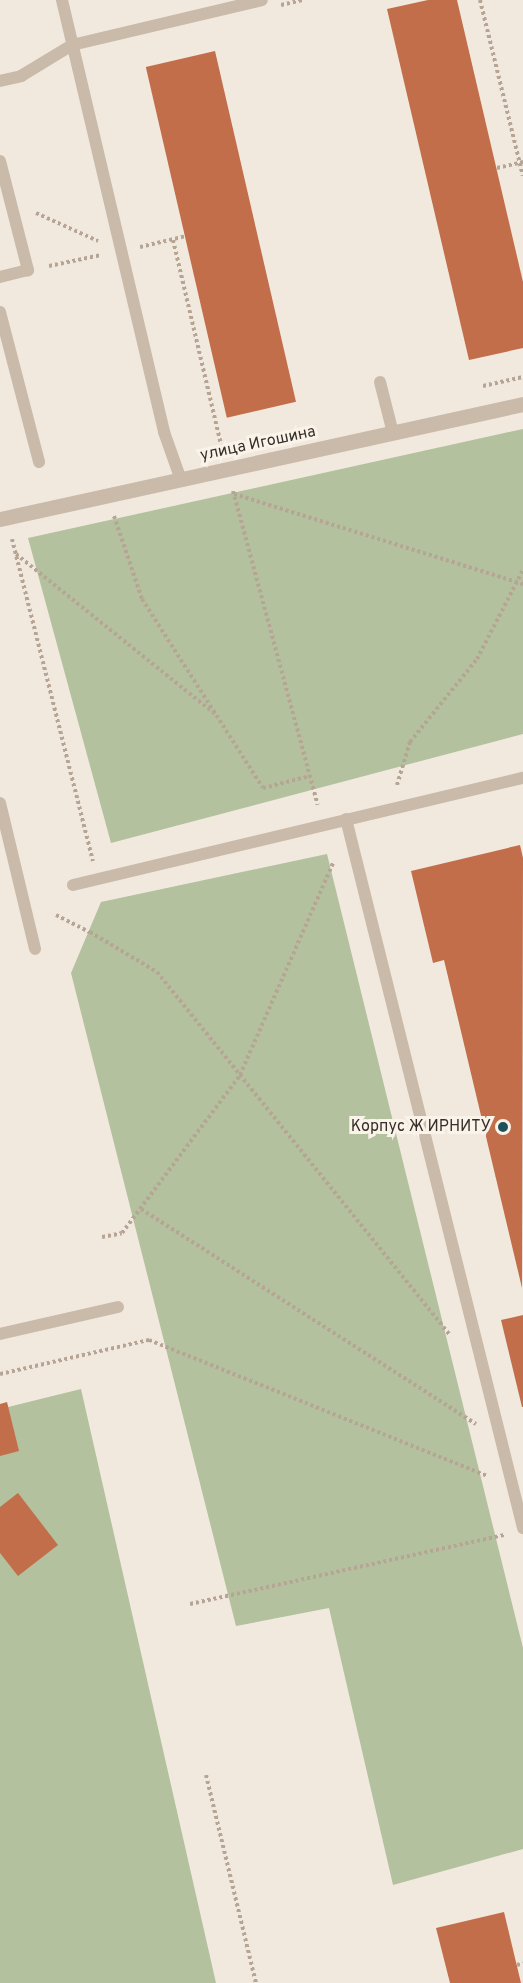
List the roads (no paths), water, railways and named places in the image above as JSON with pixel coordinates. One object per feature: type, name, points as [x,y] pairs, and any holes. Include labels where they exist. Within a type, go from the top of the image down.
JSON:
[{"type":"street","name":"улица Игошина","points":[[3,519],[523,404]]},
{"type":"lane","points":[[62,0],[164,432],[181,480]]},
{"type":"lane","points":[[0,81],[21,76],[72,45],[266,4]]},
{"type":"lane","points":[[0,161],[28,270],[0,277]]},
{"type":"lane","points":[[0,312],[39,462]]},
{"type":"lane","points":[[380,382],[393,433]]},
{"type":"lane","points":[[73,885],[523,778]]},
{"type":"lane","points":[[0,803],[35,950]]},
{"type":"lane","points":[[346,819],[502,1441],[518,1485],[517,1531]]},
{"type":"lane","points":[[0,1334],[118,1307]]},
{"type":"place","name":"Корпус Ж ИРНИТУ","points":[[503,1127]]}]
